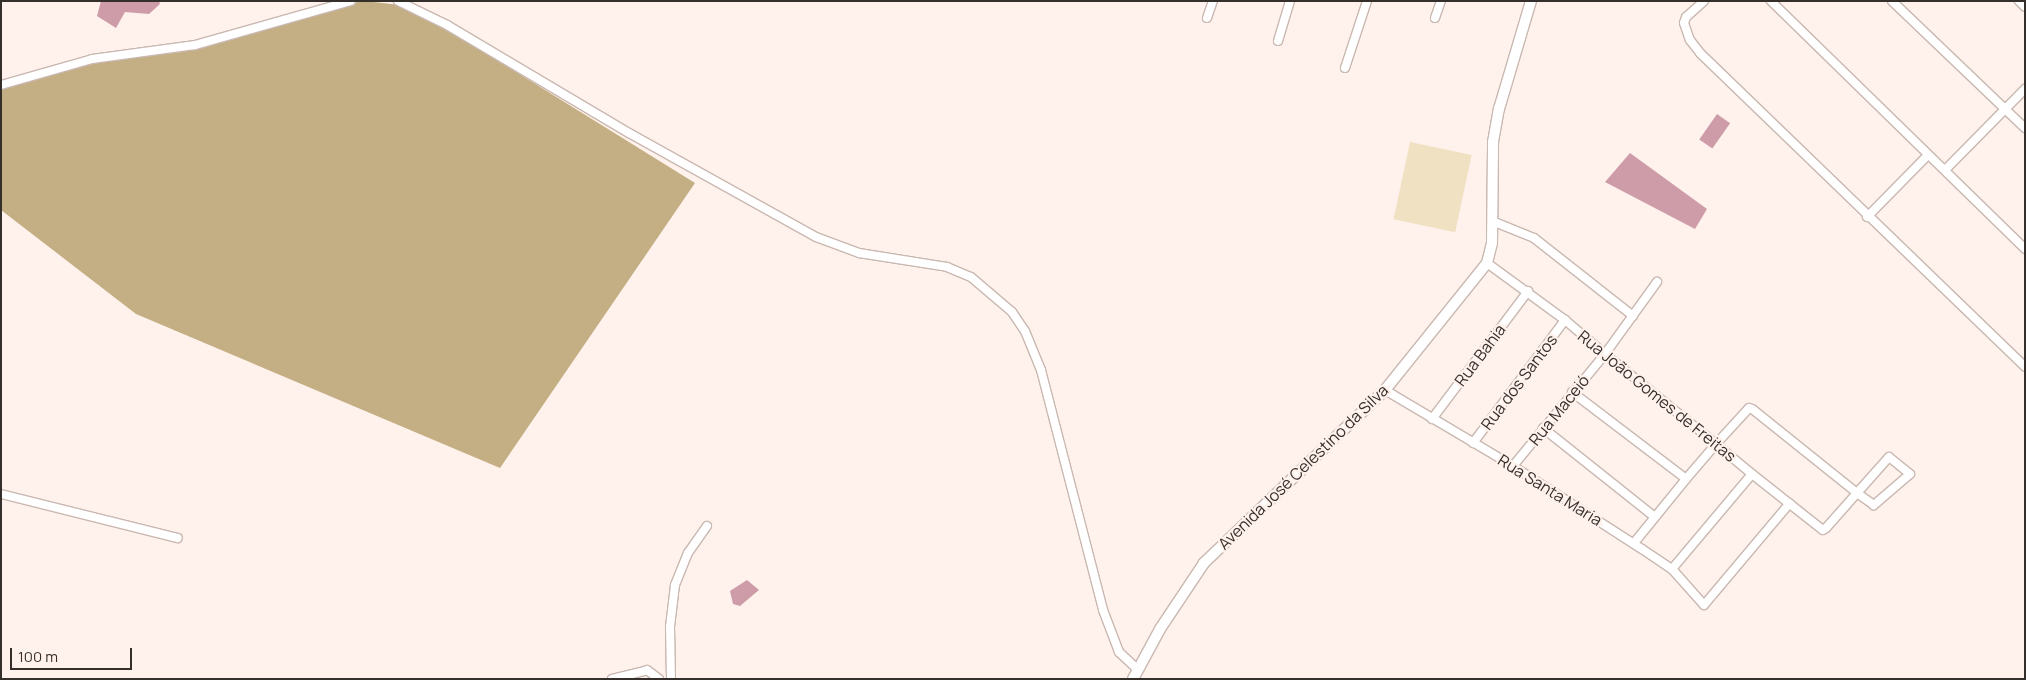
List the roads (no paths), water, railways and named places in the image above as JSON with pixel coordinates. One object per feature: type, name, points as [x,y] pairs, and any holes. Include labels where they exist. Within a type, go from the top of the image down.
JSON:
[{"type":"street","points":[[1,85],[92,59],[195,44],[351,1]]},
{"type":"street","points":[[398,1],[447,25],[629,133],[816,237],[859,253],[948,267],[971,277],[1012,312],[1025,330],[1041,370],[1103,610],[1119,652],[1135,674]]},
{"type":"street","points":[[1207,18],[1213,1]]},
{"type":"street","points":[[1278,41],[1290,1]]},
{"type":"street","points":[[1346,68],[1367,1]]},
{"type":"street","points":[[1434,18],[1441,1]]},
{"type":"street","points":[[1488,263],[1492,221],[1492,160],[1499,110],[1531,1]]},
{"type":"street","points":[[1704,1],[1686,17],[1684,23],[1690,40],[1867,217],[2025,367]]},
{"type":"street","points":[[1771,1],[2025,249]]},
{"type":"street","points":[[1892,1],[2025,128]]},
{"type":"street","points":[[2019,1],[2025,7]]},
{"type":"street","points":[[1945,170],[2025,89]]},
{"type":"street","points":[[1867,217],[1928,155]]},
{"type":"street","points":[[1492,221],[1534,238],[1633,316]]},
{"type":"street","name":"Avenida José Celestino da Silva","points":[[1135,674],[1160,629],[1204,563],[1385,390],[1488,263]]},
{"type":"street","name":"Rua João Gomes de Freitas","points":[[1488,263],[1565,320],[1752,474],[1825,530],[1856,493]]},
{"type":"street","name":"Rua Maceió","points":[[1513,466],[1572,392],[1606,354],[1657,282]]},
{"type":"street","name":"Rua Bahia","points":[[1432,419],[1528,291]]},
{"type":"street","name":"Rua dos Santos","points":[[1473,443],[1565,320]]},
{"type":"street","name":"Rua Santa Maria","points":[[1385,390],[1513,466],[1672,569],[1704,605],[1790,503]]},
{"type":"street","points":[[1572,392],[1686,479]]},
{"type":"street","points":[[1634,544],[1686,479],[1749,408],[1856,493],[1875,506],[1910,474],[1889,457],[1856,493]]},
{"type":"street","points":[[1543,428],[1655,517]]},
{"type":"street","points":[[1672,569],[1752,474]]},
{"type":"street","points":[[1,494],[178,538]]},
{"type":"street","points":[[671,679],[670,627],[675,585],[688,553],[707,526]]},
{"type":"street","points":[[612,679],[642,670],[650,671],[659,679]]}]
